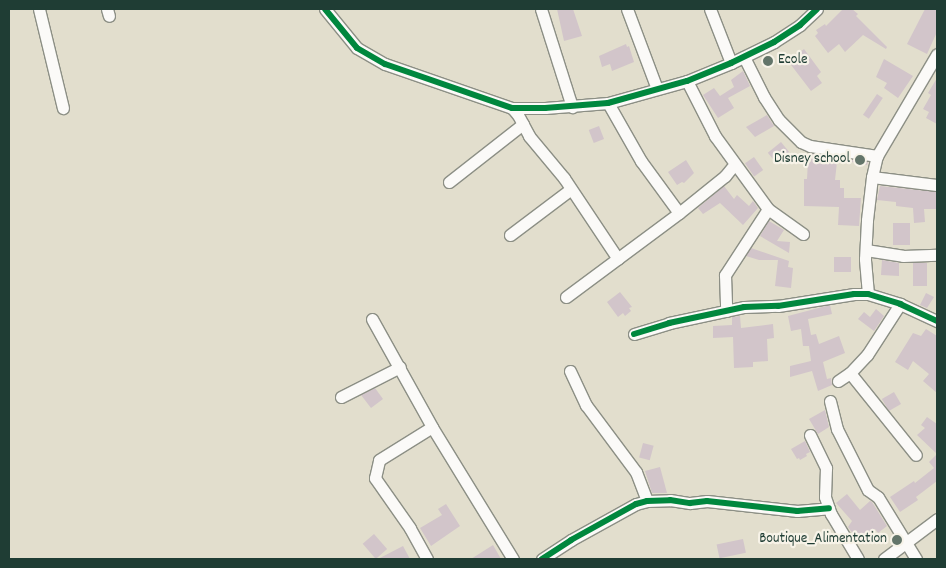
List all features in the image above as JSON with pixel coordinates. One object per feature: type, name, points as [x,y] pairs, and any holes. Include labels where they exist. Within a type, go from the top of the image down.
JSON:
[{"type":"street","points":[[39,9],[63,108]]},
{"type":"street","points":[[325,9],[344,34],[364,53],[385,64],[430,81],[512,108],[572,107],[608,102],[687,81],[731,63],[774,42],[800,25],[817,9]]},
{"type":"street","points":[[541,9],[572,107]]},
{"type":"street","points":[[627,9],[657,89]]},
{"type":"street","points":[[710,9],[731,63]]},
{"type":"street","points":[[868,294],[866,250],[872,177],[877,156],[886,137],[934,67],[937,54]]},
{"type":"street","points":[[744,57],[764,97],[779,120],[801,142],[810,146],[877,156]]},
{"type":"street","points":[[687,81],[708,124],[734,165],[768,209],[803,234]]},
{"type":"street","points":[[608,102],[641,161],[679,213]]},
{"type":"street","points":[[512,108],[530,136],[571,188],[618,259]]},
{"type":"street","points":[[449,182],[523,124]]},
{"type":"street","points":[[566,296],[679,213],[724,176],[734,165]]},
{"type":"street","points":[[872,177],[937,185]]},
{"type":"street","points":[[510,235],[571,188]]},
{"type":"street","points":[[726,311],[725,275],[768,209]]},
{"type":"street","points":[[866,250],[903,256],[937,255]]},
{"type":"street","points":[[634,334],[669,323],[726,311],[854,294],[868,294],[900,304],[937,321]]},
{"type":"street","points":[[838,382],[850,373],[871,349],[900,304]]},
{"type":"street","points":[[372,319],[432,427],[512,559]]},
{"type":"street","points":[[341,397],[400,367]]},
{"type":"street","points":[[570,371],[586,404],[636,472],[647,501]]},
{"type":"street","points":[[850,373],[916,455]]},
{"type":"street","points":[[830,401],[837,429],[868,490],[878,497],[916,559]]},
{"type":"street","points":[[427,559],[410,528],[375,478],[378,460],[432,427]]},
{"type":"street","points":[[810,435],[826,468],[824,483],[829,508],[858,559]]},
{"type":"street","points":[[542,559],[589,529],[636,504],[647,501],[670,500],[690,503],[707,501],[797,511],[829,508]]},
{"type":"street","points":[[884,559],[937,519]]},
{"type":"building","points":[[557,9],[573,9],[582,36],[564,41]]},
{"type":"building","points":[[843,9],[852,9],[858,14],[856,16],[887,47],[886,49],[863,35],[845,52],[839,44],[828,53],[815,36],[818,33],[816,30],[825,24],[826,26]]},
{"type":"building","points":[[925,9],[937,9],[937,32],[927,54],[907,44]]},
{"type":"building","points":[[626,44],[627,47],[629,46],[634,62],[612,71],[610,64],[602,67],[599,56]]},
{"type":"building","points":[[804,49],[821,72],[817,76],[822,83],[811,91],[788,61]]},
{"type":"building","points":[[884,59],[913,76],[898,98],[884,88],[887,83],[876,77]]},
{"type":"building","points":[[743,71],[750,86],[728,98],[734,108],[718,118],[703,95],[714,88],[720,96],[734,87],[731,80]]},
{"type":"building","points":[[937,78],[937,124],[926,118],[929,112],[923,109],[931,95],[928,93]]},
{"type":"building","points":[[877,94],[883,98],[869,119],[863,115]]},
{"type":"building","points":[[767,115],[774,126],[755,137],[746,127]]},
{"type":"building","points":[[599,126],[604,139],[594,143],[589,130]]},
{"type":"building","points":[[781,142],[789,152],[776,163],[768,153]]},
{"type":"building","points":[[812,154],[868,162],[867,165],[846,161],[837,162],[835,180],[840,180],[840,188],[844,188],[844,198],[861,198],[859,226],[838,225],[839,207],[804,206],[804,179],[807,179],[808,161],[811,162]]},
{"type":"building","points":[[754,157],[763,170],[754,176],[745,163]]},
{"type":"building","points":[[686,160],[694,173],[684,183],[682,182],[677,185],[668,172]]},
{"type":"building","points":[[724,186],[734,199],[737,195],[749,206],[753,201],[758,208],[743,225],[720,203],[703,214],[698,208]]},
{"type":"building","points":[[880,186],[937,192],[937,209],[924,209],[925,222],[914,223],[913,208],[896,206],[896,202],[877,200]]},
{"type":"building","points":[[769,221],[784,230],[777,241],[790,242],[789,253],[760,236]]},
{"type":"building","points":[[893,223],[910,223],[910,245],[893,245]]},
{"type":"building","points":[[751,248],[789,261],[788,267],[793,268],[791,288],[775,286],[778,260],[759,260],[746,256]]},
{"type":"building","points":[[834,257],[851,257],[851,272],[834,272]]},
{"type":"building","points":[[882,260],[899,263],[899,276],[881,275]]},
{"type":"building","points":[[913,263],[927,263],[927,286],[913,286]]},
{"type":"building","points":[[620,292],[632,307],[629,308],[631,311],[625,316],[623,313],[618,317],[607,302]]},
{"type":"building","points":[[926,293],[934,297],[927,308],[920,305]]},
{"type":"building","points":[[830,305],[832,314],[808,319],[811,335],[816,334],[819,344],[839,336],[845,353],[823,362],[827,379],[831,378],[832,385],[818,391],[812,371],[790,377],[790,366],[811,361],[809,346],[803,346],[801,329],[791,331],[788,316]]},
{"type":"building","points":[[876,309],[884,316],[874,331],[858,319],[864,312],[870,317]]},
{"type":"building","points":[[740,316],[741,328],[773,324],[774,338],[767,339],[768,361],[753,362],[753,367],[734,368],[733,337],[713,338],[713,326],[732,325],[732,317]]},
{"type":"building","points":[[926,329],[937,336],[937,393],[923,381],[929,374],[913,361],[908,370],[895,362],[913,333],[921,336]]},
{"type":"building","points":[[375,388],[383,399],[371,408],[361,395]]},
{"type":"building","points":[[894,392],[901,404],[889,411],[882,399]]},
{"type":"building","points":[[825,410],[829,427],[818,434],[809,419]]},
{"type":"building","points":[[927,417],[937,424],[937,454],[917,435],[925,428],[921,425]]},
{"type":"building","points":[[805,441],[810,452],[800,460],[799,458],[797,459],[791,449]]},
{"type":"building","points":[[643,443],[654,446],[650,460],[639,457]]},
{"type":"building","points":[[937,454],[937,481],[916,497],[918,500],[900,512],[890,497],[914,481],[915,483],[934,468],[929,462]]},
{"type":"building","points":[[660,467],[667,493],[652,493],[645,471]]},
{"type":"building","points":[[847,494],[860,510],[870,501],[872,502],[887,526],[878,533],[875,529],[859,542],[848,527],[852,521],[836,503]]},
{"type":"building","points":[[446,504],[460,526],[431,546],[420,528],[442,515],[438,509]]},
{"type":"building","points":[[374,534],[387,549],[376,559],[363,544]]},
{"type":"building","points":[[743,539],[746,553],[720,558],[717,545]]},
{"type":"building","points":[[493,545],[501,559],[471,559]]},
{"type":"building","points":[[403,546],[410,559],[378,559]]},
{"type":"cycle path","points":[[325,9],[357,48],[385,64],[512,108],[545,108],[608,103],[687,81],[731,63],[774,42],[800,25],[817,9]]},
{"type":"cycle path","points":[[634,334],[669,323],[744,307],[778,306],[854,294],[868,294],[900,304],[937,321]]},
{"type":"cycle path","points":[[542,559],[571,540],[636,504],[647,501],[670,500],[690,503],[707,501],[797,511],[829,508]]},
{"type":"place","name":"Ecole","points":[[768,61]]},
{"type":"place","name":"Disney school","points":[[860,160]]},
{"type":"place","name":"Boutique_Alimentation","points":[[897,540]]}]
